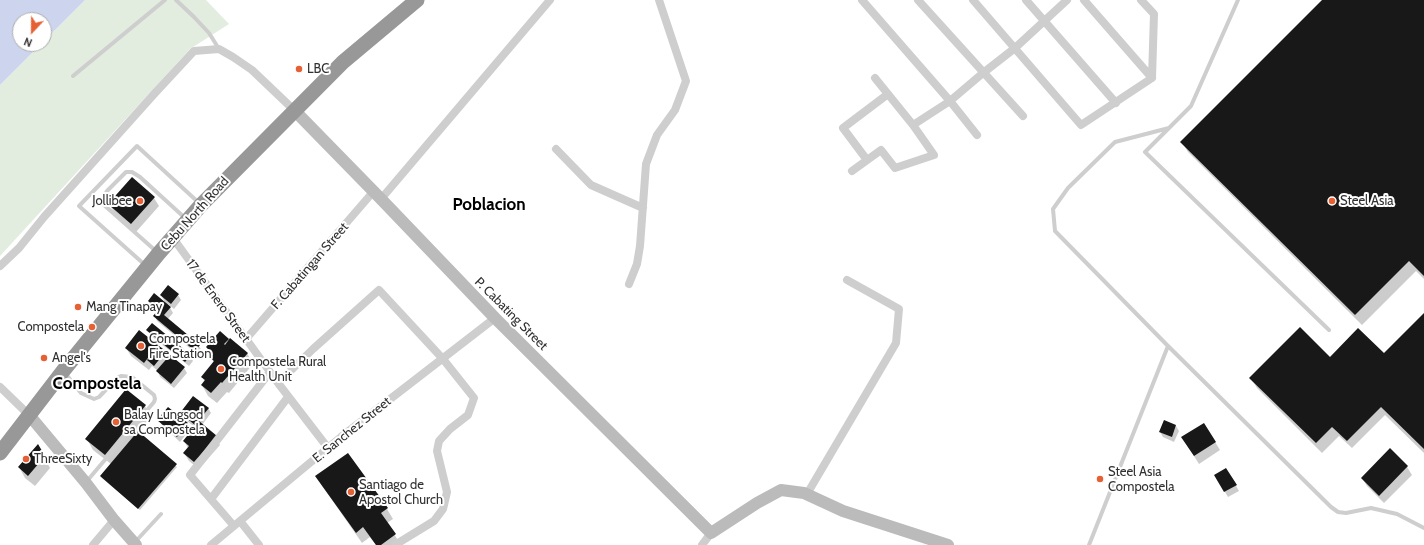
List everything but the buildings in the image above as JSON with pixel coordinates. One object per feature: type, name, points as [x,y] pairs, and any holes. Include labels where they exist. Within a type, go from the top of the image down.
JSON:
[{"type":"highway","name":"Cebu North Road","points":[[0,453],[30,416],[63,371],[159,253],[201,205],[343,62],[416,0]]},
{"type":"street","name":"F. Cabatingan Street","points":[[246,339],[377,196],[550,0]]},
{"type":"street","points":[[630,284],[640,246],[646,164],[657,135],[675,110],[686,81],[659,0]]},
{"type":"street","points":[[862,0],[977,135]]},
{"type":"street","points":[[918,0],[1022,116]]},
{"type":"street","points":[[973,0],[1082,125],[1152,78]]},
{"type":"street","points":[[1026,0],[1116,103]]},
{"type":"street","points":[[913,125],[950,102],[983,73],[1015,48],[1067,0]]},
{"type":"street","points":[[1084,0],[1152,78]]},
{"type":"street","points":[[1141,0],[1154,14],[1152,78]]},
{"type":"street","points":[[0,266],[19,248],[44,217],[194,51],[219,49],[252,70],[295,111]]},
{"type":"street","points":[[852,171],[881,150],[895,168],[934,155],[913,125],[874,78]]},
{"type":"street","points":[[867,160],[843,128],[888,94]]},
{"type":"street","name":"P. Cabating Street","points":[[295,111],[495,318],[711,533]]},
{"type":"street","points":[[556,149],[591,185],[643,208]]},
{"type":"street","name":"17 de Enero Street","points":[[173,238],[288,397],[328,448]]},
{"type":"street","points":[[807,494],[896,342],[899,309],[847,280]]},
{"type":"street","points":[[278,383],[313,349],[379,290],[443,359],[474,398],[468,415],[450,429],[440,441],[437,451],[447,492],[443,509],[434,521],[395,545]]},
{"type":"street","name":"E. Sanchez Street","points":[[211,545],[328,448],[495,318]]},
{"type":"street","points":[[260,545],[211,499],[190,475],[270,372]]},
{"type":"street","points":[[0,387],[30,416],[86,482],[114,520],[135,544]]},
{"type":"street","points":[[211,499],[288,397]]},
{"type":"street","points":[[702,545],[711,533],[757,503],[781,490],[807,494],[842,510],[948,545]]},
{"type":"street","points":[[93,545],[114,520]]},
{"type":"lane","points":[[73,76],[165,0]]},
{"type":"lane","points":[[176,0],[209,33],[219,49]]},
{"type":"lane","points":[[1238,0],[1191,106],[1145,152],[1329,330]]},
{"type":"lane","points":[[1169,128],[1115,142],[1068,188],[1052,209],[1055,231],[1168,346],[1338,512],[1355,512],[1371,508],[1397,514],[1423,526]]},
{"type":"lane","points":[[148,268],[79,206],[137,146],[201,205]]},
{"type":"lane","points":[[159,253],[104,205],[103,198],[107,191],[126,172],[132,172],[140,177],[188,220]]},
{"type":"lane","points":[[1089,545],[1168,346]]},
{"type":"lane","points":[[63,371],[81,393],[94,399],[121,376],[132,377],[154,395],[155,399],[86,482]]},
{"type":"lane","points":[[135,544],[161,514]]},
{"type":"green space","points":[[85,0],[206,0],[229,24],[190,49],[0,256],[0,85],[33,52],[52,52],[52,33]]},
{"type":"water","points":[[0,0],[85,0],[52,33],[52,12],[12,12],[12,52],[33,52],[0,85]]},
{"type":"place","name":"LBC","points":[[299,69]]},
{"type":"place","name":"Jollibee","points":[[140,201]]},
{"type":"place","name":"Steel Asia","points":[[1332,201]]},
{"type":"place","name":"Mang Tinapay","points":[[78,307]]},
{"type":"place","name":"Compostela","points":[[92,327]]},
{"type":"place","name":"Compostela Fire Station","points":[[141,346]]},
{"type":"place","name":"Angel's","points":[[44,358]]},
{"type":"place","name":"Compostela Rural Health Unit","points":[[221,369]]},
{"type":"place","name":"Balay Lungsod sa Compostela","points":[[116,422]]},
{"type":"place","name":"ThreeSixty","points":[[26,459]]},
{"type":"place","name":"Steel Asia Compostela","points":[[1100,479]]},
{"type":"place","name":"Santiago de Apostol Church","points":[[351,492]]},
{"type":"district","name":"Poblacion","points":[[489,205]]},
{"type":"district","name":"Compostela","points":[[97,384]]}]
